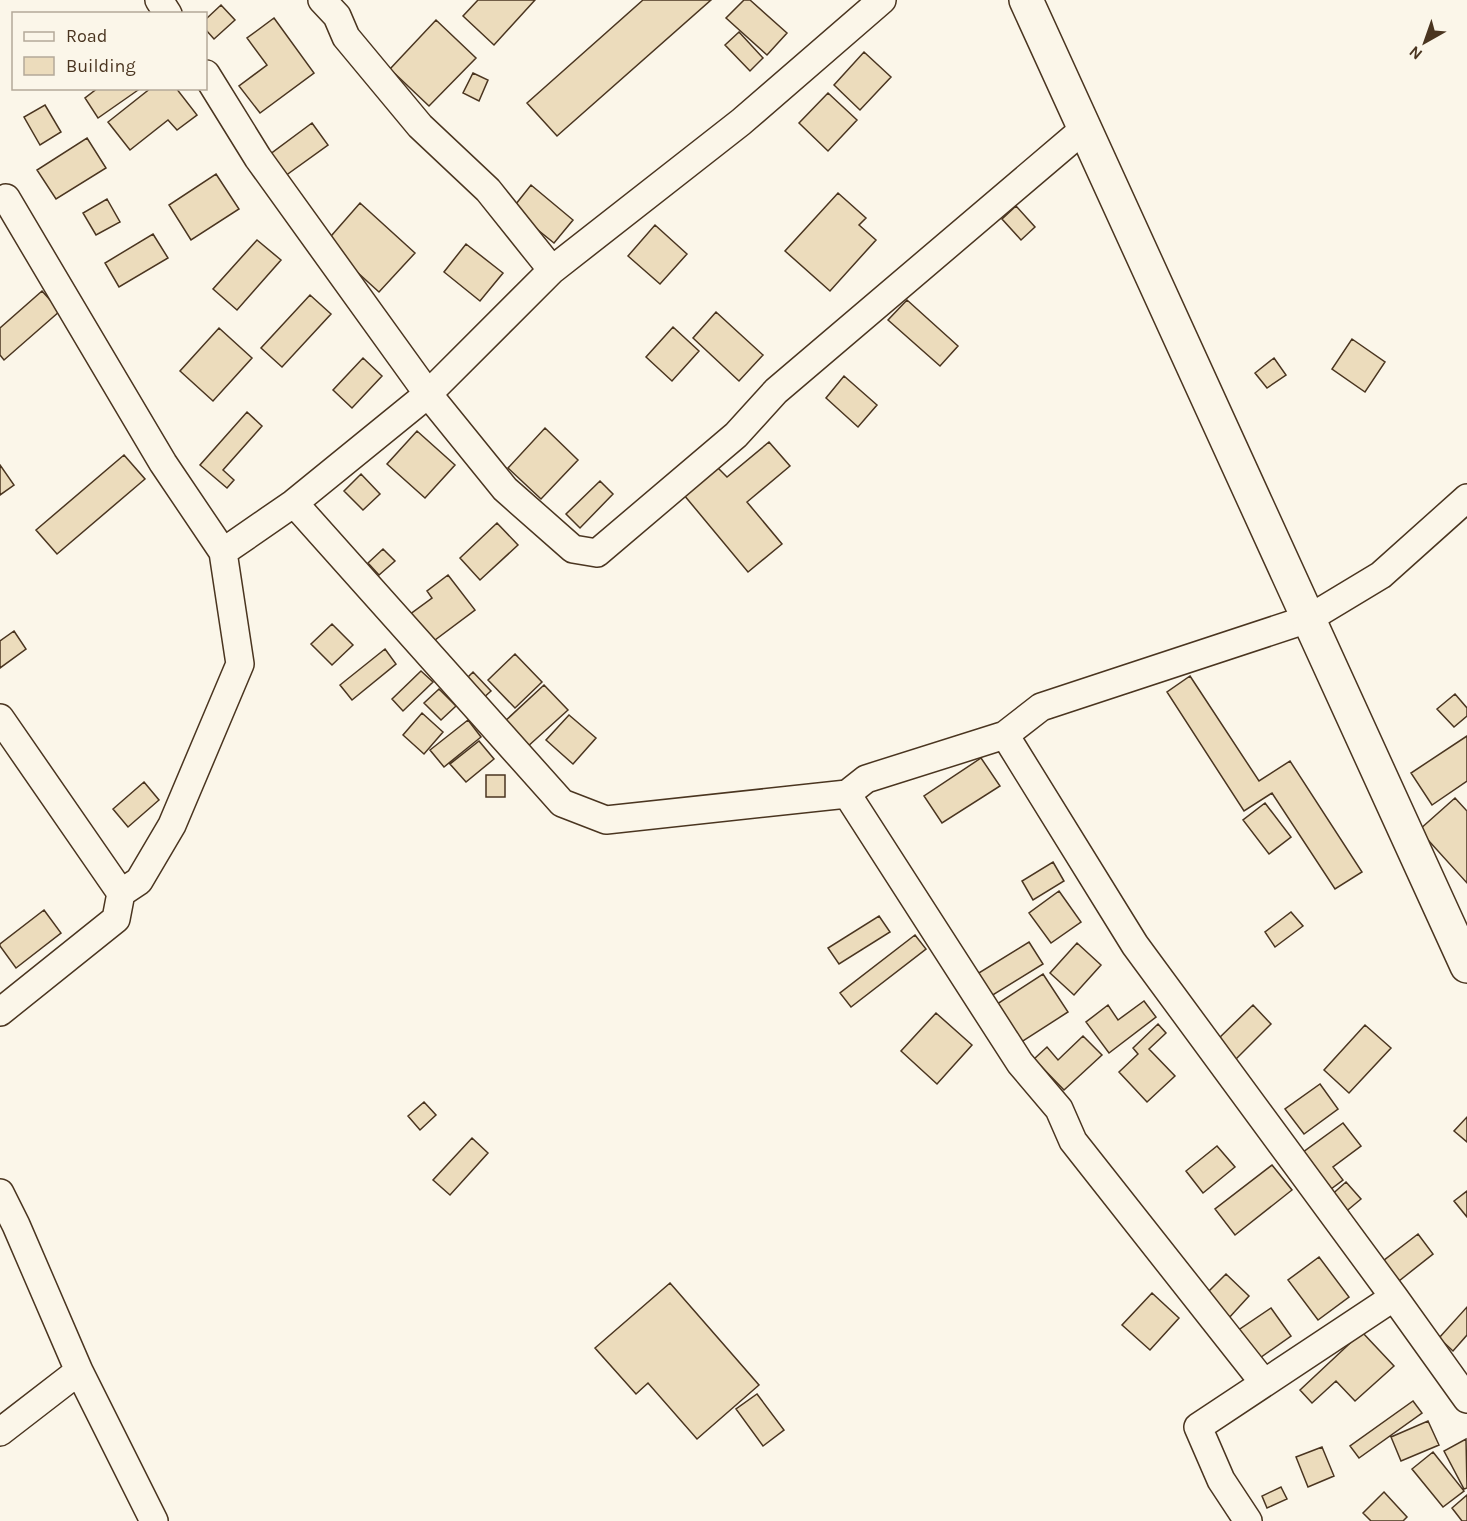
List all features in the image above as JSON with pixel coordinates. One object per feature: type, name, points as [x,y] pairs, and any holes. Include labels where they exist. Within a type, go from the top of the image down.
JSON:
[{"type":"street","points":[[223,552],[294,503],[428,394],[552,270],[741,122],[882,0]]},
{"type":"street","points":[[1026,0],[1467,966]]},
{"type":"street","points":[[338,5],[346,37],[420,126],[488,190],[552,270]]},
{"type":"street","points":[[207,76],[258,158],[428,394],[505,489],[573,549],[597,553],[736,435],[776,391],[1084,129]]},
{"type":"street","points":[[0,1012],[116,919],[122,893],[139,881],[172,825],[240,664],[223,552],[163,463],[2,194]]},
{"type":"street","points":[[294,503],[562,803],[606,820],[847,794],[866,779],[1005,735],[1041,707],[1308,619],[1381,575],[1467,498]]},
{"type":"street","points":[[0,718],[122,893]]},
{"type":"street","points":[[1005,735],[1135,945],[1467,1399]]},
{"type":"street","points":[[847,794],[1020,1063],[1059,1109],[1073,1141],[1264,1383]]},
{"type":"street","points":[[0,1193],[8,1230],[154,1521]]},
{"type":"street","points":[[1248,1521],[1221,1480],[1198,1427],[1394,1297]]},
{"type":"street","points":[[0,1432],[79,1371]]},
{"type":"building","points":[[478,0],[535,0],[494,45],[463,16]]},
{"type":"building","points":[[643,0],[711,0],[557,136],[527,103]]},
{"type":"building","points":[[744,0],[750,0],[787,33],[767,55],[726,18]]},
{"type":"building","points":[[221,5],[235,20],[214,39],[207,31],[207,18]]},
{"type":"building","points":[[274,18],[314,73],[260,113],[239,86],[267,65],[247,38]]},
{"type":"building","points":[[436,20],[476,58],[429,106],[390,69]]},
{"type":"building","points":[[739,32],[763,58],[750,71],[725,45]]},
{"type":"building","points":[[864,52],[891,77],[860,110],[834,85]]},
{"type":"building","points":[[473,73],[488,80],[479,101],[463,93]]},
{"type":"building","points":[[95,90],[138,90],[98,118],[85,98]]},
{"type":"building","points":[[148,90],[178,90],[197,115],[177,130],[168,120],[130,150],[108,122]]},
{"type":"building","points":[[828,93],[857,120],[828,151],[799,123]]},
{"type":"building","points":[[45,105],[61,132],[40,145],[24,117]]},
{"type":"building","points":[[312,123],[328,145],[285,176],[269,155]]},
{"type":"building","points":[[87,138],[106,168],[56,199],[37,170]]},
{"type":"building","points":[[216,174],[239,209],[191,240],[169,205]]},
{"type":"building","points":[[531,185],[573,220],[554,243],[512,209]]},
{"type":"building","points":[[838,193],[866,218],[859,225],[876,240],[830,291],[785,251]]},
{"type":"building","points":[[107,199],[120,222],[96,235],[83,213]]},
{"type":"building","points":[[360,203],[415,253],[379,292],[325,243]]},
{"type":"building","points":[[1016,206],[1035,227],[1021,240],[1002,219]]},
{"type":"building","points":[[655,225],[687,254],[660,284],[628,256]]},
{"type":"building","points":[[153,234],[168,258],[119,287],[105,263]]},
{"type":"building","points":[[257,240],[281,260],[237,310],[213,289]]},
{"type":"building","points":[[466,244],[503,273],[480,301],[444,272]]},
{"type":"building","points":[[42,291],[60,311],[4,360],[0,355],[0,328]]},
{"type":"building","points":[[310,295],[331,314],[282,367],[261,348]]},
{"type":"building","points":[[907,300],[958,346],[940,366],[888,320]]},
{"type":"building","points":[[716,312],[763,355],[739,381],[693,338]]},
{"type":"building","points":[[673,327],[699,351],[672,381],[646,357]]},
{"type":"building","points":[[219,328],[252,358],[213,401],[180,371]]},
{"type":"building","points":[[1352,339],[1385,362],[1365,392],[1332,369]]},
{"type":"building","points":[[363,358],[382,376],[352,408],[333,390]]},
{"type":"building","points":[[1274,358],[1286,375],[1267,388],[1255,373]]},
{"type":"building","points":[[844,376],[877,405],[858,427],[826,398]]},
{"type":"building","points":[[247,412],[262,426],[223,470],[234,480],[227,488],[200,465]]},
{"type":"building","points":[[545,428],[578,460],[541,499],[508,468]]},
{"type":"building","points":[[417,431],[455,465],[425,498],[387,464]]},
{"type":"building","points":[[769,442],[790,466],[747,502],[782,544],[748,572],[684,495],[717,467],[727,477]]},
{"type":"building","points":[[124,455],[145,479],[57,554],[36,530]]},
{"type":"building","points":[[0,465],[14,485],[0,495]]},
{"type":"building","points":[[361,474],[380,494],[363,510],[344,491]]},
{"type":"building","points":[[600,481],[613,494],[580,528],[566,514]]},
{"type":"building","points":[[497,523],[518,545],[480,580],[460,558]]},
{"type":"building","points":[[383,549],[395,561],[379,575],[368,563]]},
{"type":"building","points":[[448,575],[475,610],[431,643],[409,615],[432,598],[427,591]]},
{"type":"building","points":[[332,624],[353,645],[332,665],[311,644]]},
{"type":"building","points":[[14,631],[26,649],[0,668],[0,641]]},
{"type":"building","points":[[385,649],[396,664],[352,700],[340,685]]},
{"type":"building","points":[[515,654],[542,682],[515,708],[488,680]]},
{"type":"building","points":[[421,671],[433,682],[403,711],[392,699]]},
{"type":"building","points":[[473,672],[491,691],[481,700],[463,682]]},
{"type":"building","points":[[1190,676],[1259,781],[1290,761],[1362,872],[1335,889],[1272,793],[1244,811],[1167,692]]},
{"type":"building","points":[[544,685],[568,710],[526,748],[503,723]]},
{"type":"building","points":[[439,689],[456,706],[441,720],[424,703]]},
{"type":"building","points":[[1455,694],[1467,708],[1467,716],[1454,727],[1437,709]]},
{"type":"building","points":[[422,713],[443,732],[424,754],[403,735]]},
{"type":"building","points":[[569,715],[596,738],[573,764],[546,740]]},
{"type":"building","points":[[468,720],[481,737],[444,767],[430,750]]},
{"type":"building","points":[[1467,736],[1467,781],[1432,805],[1411,773]]},
{"type":"building","points":[[479,741],[494,759],[466,782],[450,764]]},
{"type":"building","points":[[981,758],[1000,786],[942,823],[924,796]]},
{"type":"building","points":[[486,775],[505,775],[505,797],[486,797]]},
{"type":"building","points":[[144,782],[159,800],[128,827],[113,809]]},
{"type":"building","points":[[1455,798],[1467,811],[1467,883],[1419,830]]},
{"type":"building","points":[[1265,803],[1291,837],[1269,854],[1243,820]]},
{"type":"building","points":[[1053,862],[1064,881],[1033,900],[1022,881]]},
{"type":"building","points":[[1059,891],[1081,922],[1051,943],[1029,913]]},
{"type":"building","points":[[44,910],[61,933],[16,968],[0,944]]},
{"type":"building","points":[[1291,912],[1303,926],[1275,947],[1265,932]]},
{"type":"building","points":[[879,916],[890,932],[839,964],[828,948]]},
{"type":"building","points":[[915,935],[926,949],[851,1007],[840,993]]},
{"type":"building","points":[[1029,942],[1043,964],[983,1001],[969,979]]},
{"type":"building","points":[[1077,943],[1101,965],[1074,995],[1050,973]]},
{"type":"building","points":[[1043,974],[1068,1012],[1015,1046],[991,1008]]},
{"type":"building","points":[[1144,1001],[1156,1017],[1109,1053],[1086,1022],[1108,1005],[1118,1020]]},
{"type":"building","points":[[1253,1005],[1271,1024],[1234,1061],[1215,1042]]},
{"type":"building","points":[[936,1013],[972,1045],[937,1084],[901,1051]]},
{"type":"building","points":[[1158,1024],[1166,1033],[1149,1049],[1175,1076],[1147,1102],[1119,1072],[1138,1054],[1133,1048]]},
{"type":"building","points":[[1365,1025],[1391,1048],[1349,1093],[1324,1070]]},
{"type":"building","points":[[1083,1036],[1102,1055],[1064,1090],[1034,1059],[1047,1047],[1058,1060]]},
{"type":"building","points":[[1320,1084],[1338,1109],[1304,1134],[1285,1109]]},
{"type":"building","points":[[424,1102],[436,1115],[420,1130],[408,1116]]},
{"type":"building","points":[[1467,1117],[1467,1142],[1454,1131]]},
{"type":"building","points":[[1343,1123],[1361,1146],[1333,1167],[1343,1180],[1323,1195],[1295,1158]]},
{"type":"building","points":[[472,1138],[488,1153],[450,1195],[433,1180]]},
{"type":"building","points":[[1217,1146],[1235,1167],[1203,1193],[1186,1171]]},
{"type":"building","points":[[1272,1165],[1292,1190],[1235,1235],[1215,1209]]},
{"type":"building","points":[[1346,1182],[1361,1199],[1343,1214],[1328,1198]]},
{"type":"building","points":[[1467,1191],[1467,1217],[1454,1201]]},
{"type":"building","points":[[1418,1234],[1433,1254],[1399,1281],[1383,1261]]},
{"type":"building","points":[[1319,1257],[1349,1297],[1318,1320],[1288,1280]]},
{"type":"building","points":[[1226,1274],[1249,1296],[1228,1319],[1204,1296]]},
{"type":"building","points":[[670,1283],[759,1385],[697,1439],[648,1383],[636,1394],[595,1348]]},
{"type":"building","points":[[1152,1293],[1179,1318],[1150,1350],[1122,1325]]},
{"type":"building","points":[[1467,1307],[1467,1335],[1453,1351],[1439,1338]]},
{"type":"building","points":[[1271,1308],[1291,1336],[1257,1360],[1237,1331]]},
{"type":"building","points":[[1362,1332],[1394,1366],[1355,1401],[1336,1381],[1312,1403],[1300,1390]]},
{"type":"building","points":[[757,1394],[784,1430],[763,1446],[736,1409]]},
{"type":"building","points":[[1413,1401],[1422,1413],[1359,1458],[1350,1446]]},
{"type":"building","points":[[1428,1421],[1439,1445],[1401,1461],[1391,1437]]},
{"type":"building","points":[[1466,1439],[1467,1488],[1464,1489],[1444,1451]]},
{"type":"building","points":[[1322,1447],[1334,1476],[1308,1487],[1296,1457]]},
{"type":"building","points":[[1433,1452],[1464,1491],[1443,1507],[1412,1469]]},
{"type":"building","points":[[1281,1487],[1287,1499],[1267,1508],[1262,1496]]},
{"type":"building","points":[[1384,1492],[1407,1517],[1403,1521],[1371,1521],[1363,1513]]},
{"type":"building","points":[[1467,1495],[1467,1521],[1462,1521],[1452,1508]]}]
